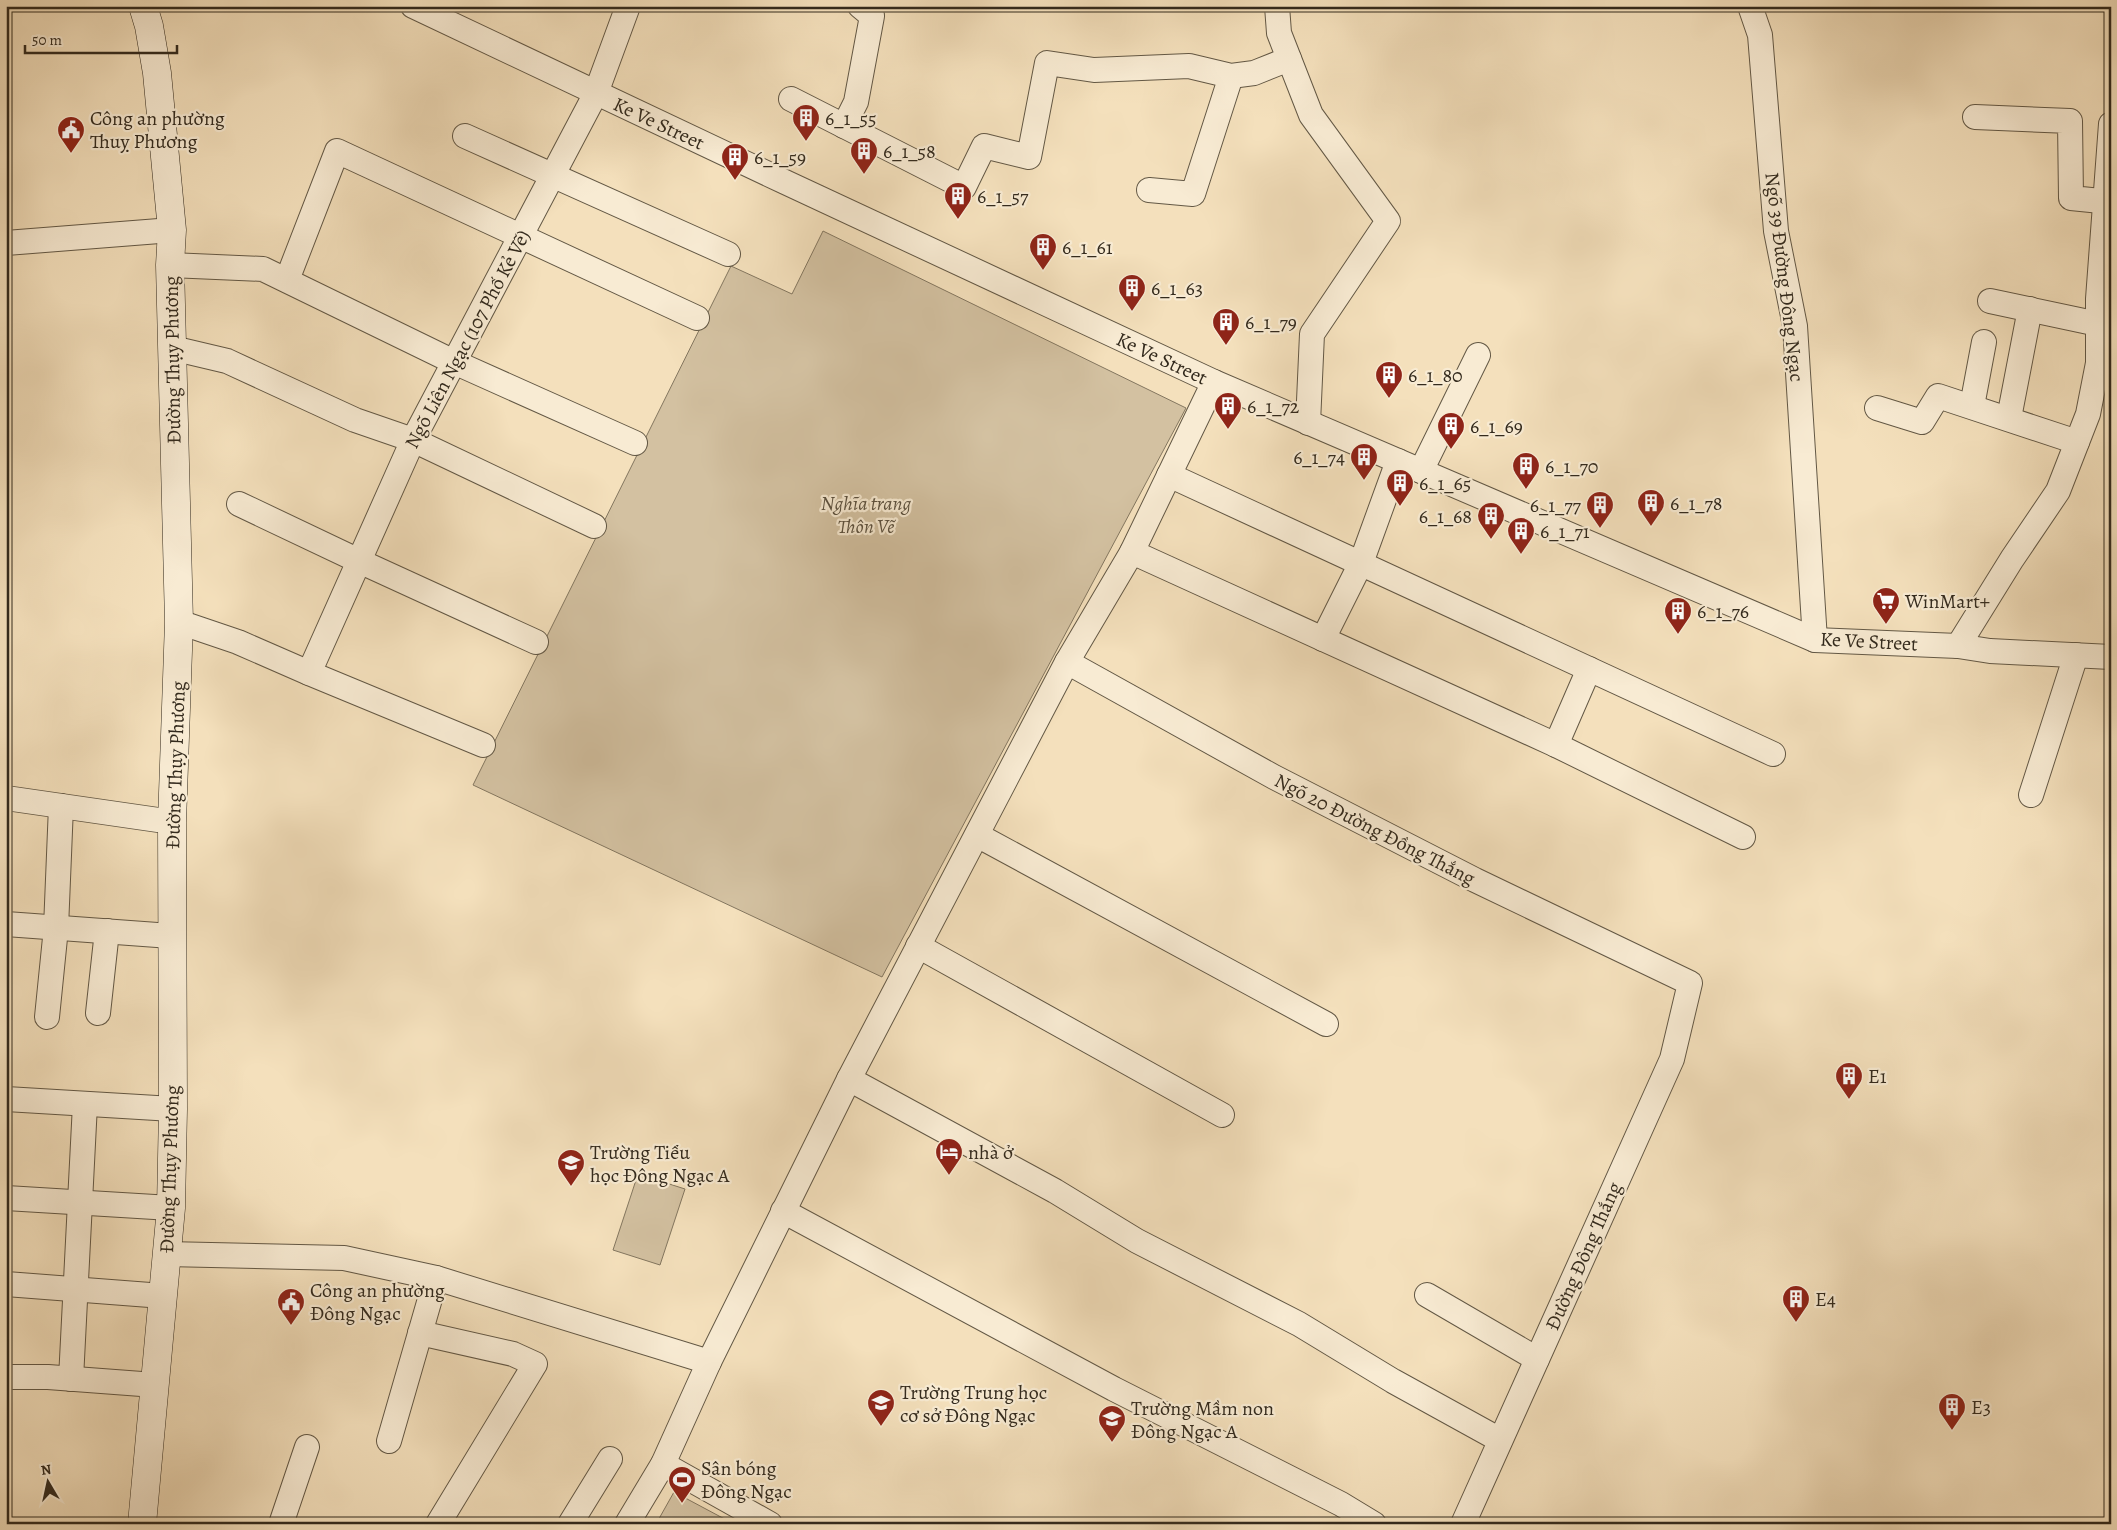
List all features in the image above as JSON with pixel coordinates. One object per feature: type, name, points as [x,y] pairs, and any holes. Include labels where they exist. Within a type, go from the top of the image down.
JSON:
[{"type":"main road","name":"Đường Thụy Phương","points":[[142,1524],[171,1208],[173,1108],[172,822],[179,622],[170,265],[172,230],[157,73],[149,26],[143,6]]},
{"type":"street","name":"Ke Ve Street","points":[[413,6],[1214,382],[1815,640],[1958,646],[1990,651],[2111,657]]},
{"type":"street","name":"Ngõ Liên Ngạc (107 Phố Kẻ Vẽ)","points":[[309,673],[413,440],[596,93],[628,6]]},
{"type":"street","points":[[844,126],[856,102],[872,16],[860,6]]},
{"type":"street","points":[[1277,6],[1279,33],[1311,115],[1388,222],[1312,334],[1308,423]]},
{"type":"street","name":"Ngõ 39 Đường Đông Ngạc","points":[[1750,6],[1760,35],[1776,231],[1795,326],[1815,640]]},
{"type":"street","points":[[791,99],[964,187],[984,146],[1028,157],[1047,63],[1094,70],[1189,66],[1230,76],[1254,72],[1289,59]]},
{"type":"street","points":[[1148,190],[1193,194],[1230,76]]},
{"type":"street","points":[[1975,117],[2070,121],[2071,198],[2108,202]]},
{"type":"street","points":[[1958,646],[2012,558],[2058,491],[2088,414],[2098,363],[2098,324],[2108,202],[2111,124]]},
{"type":"street","points":[[465,136],[728,254]]},
{"type":"street","points":[[286,280],[337,152],[697,318]]},
{"type":"street","points":[[6,243],[172,230]]},
{"type":"street","points":[[170,265],[262,268],[454,362],[635,443]]},
{"type":"street","points":[[1990,301],[2098,324]]},
{"type":"street","points":[[2009,418],[2030,309]]},
{"type":"street","points":[[1972,406],[1984,342]]},
{"type":"street","points":[[172,348],[227,361],[354,420],[413,440],[594,526]]},
{"type":"street","points":[[1421,471],[1478,355]]},
{"type":"street","points":[[627,1524],[662,1464],[709,1362],[848,1079],[1067,662],[1132,552],[1214,382]]},
{"type":"street","points":[[1877,408],[1922,422],[1938,396],[2078,442]]},
{"type":"street","points":[[1323,639],[1361,563],[1398,461]]},
{"type":"street","points":[[1169,475],[1773,754]]},
{"type":"street","points":[[239,504],[536,642]]},
{"type":"street","points":[[1132,552],[1556,745],[1743,837]]},
{"type":"street","points":[[179,622],[238,642],[483,745]]},
{"type":"street","points":[[2031,795],[2076,655]]},
{"type":"street","name":"Ngõ 20 Đường Đồng Thắng","points":[[1067,662],[1309,795],[1475,880],[1690,983]]},
{"type":"street","points":[[1556,745],[1589,669]]},
{"type":"street","points":[[6,798],[172,822]]},
{"type":"street","points":[[47,1018],[56,928],[61,806]]},
{"type":"street","points":[[977,835],[1326,1024]]},
{"type":"street","points":[[6,924],[171,936]]},
{"type":"street","points":[[98,1013],[107,931]]},
{"type":"street","points":[[918,946],[1222,1115]]},
{"type":"street","name":"Đường Đông Thắng","points":[[1463,1524],[1672,1059],[1690,983]]},
{"type":"street","points":[[848,1079],[1055,1190],[1137,1241],[1299,1324],[1393,1381],[1500,1440]]},
{"type":"street","points":[[6,1099],[173,1108]]},
{"type":"street","points":[[70,1379],[85,1104]]},
{"type":"street","points":[[6,1198],[171,1208]]},
{"type":"street","points":[[784,1211],[1114,1389],[1341,1504],[1374,1524]]},
{"type":"street","points":[[166,1254],[344,1258],[436,1278],[709,1362]]},
{"type":"street","points":[[389,1441],[436,1278]]},
{"type":"street","points":[[6,1284],[163,1296]]},
{"type":"street","points":[[1427,1295],[1537,1359]]},
{"type":"street","points":[[420,1333],[513,1354],[536,1364],[448,1520]]},
{"type":"street","points":[[6,1377],[155,1385]]},
{"type":"street","points":[[281,1524],[307,1447]]},
{"type":"street","points":[[570,1524],[610,1458]]},
{"type":"street","points":[[662,1464],[770,1524]]},
{"type":"green space","name":"Nghĩa trang Thôn Vẽ","points":[[823,231],[1186,408],[882,977],[473,785],[731,266],[792,294]]},
{"type":"green space","points":[[638,1174],[685,1189],[660,1265],[613,1250]]},
{"type":"green space","name":"Sân bóng Đông Ngạc","points":[[674,1492],[734,1524],[656,1524]]},
{"type":"place","name":"6_1_55","points":[[806,142]]},
{"type":"place","name":"Công an phường Thuỵ Phương","points":[[71,154]]},
{"type":"place","name":"6_1_58","points":[[864,175]]},
{"type":"place","name":"6_1_59","points":[[735,181]]},
{"type":"place","name":"6_1_57","points":[[958,220]]},
{"type":"place","name":"6_1_61","points":[[1043,271]]},
{"type":"place","name":"6_1_63","points":[[1132,312]]},
{"type":"place","name":"6_1_79","points":[[1226,346]]},
{"type":"place","name":"6_1_80","points":[[1389,399]]},
{"type":"place","name":"6_1_72","points":[[1228,430]]},
{"type":"place","name":"6_1_69","points":[[1451,450]]},
{"type":"place","name":"6_1_74","points":[[1364,481]]},
{"type":"place","name":"6_1_70","points":[[1526,490]]},
{"type":"place","name":"6_1_65","points":[[1400,507]]},
{"type":"place","name":"6_1_78","points":[[1651,527]]},
{"type":"place","name":"6_1_77","points":[[1600,529]]},
{"type":"place","name":"6_1_68","points":[[1491,540]]},
{"type":"place","name":"6_1_71","points":[[1521,555]]},
{"type":"place","name":"WinMart+","points":[[1886,625]]},
{"type":"place","name":"6_1_76","points":[[1678,635]]},
{"type":"place","name":"E1","points":[[1849,1100]]},
{"type":"place","name":"nhà ở","points":[[949,1176]]},
{"type":"place","name":"Trường Tiểu học Đông Ngạc A","points":[[571,1187]]},
{"type":"place","name":"E4","points":[[1796,1323]]},
{"type":"place","name":"Công an phường Đông Ngạc","points":[[291,1326]]},
{"type":"place","name":"Trường Trung học cơ sở Đông Ngạc","points":[[881,1427]]},
{"type":"place","name":"E3","points":[[1952,1431]]},
{"type":"place","name":"Trường Mầm non Đông Ngạc A","points":[[1112,1443]]},
{"type":"place","name":"Sân bóng Đông Ngạc","points":[[682,1504]]}]
